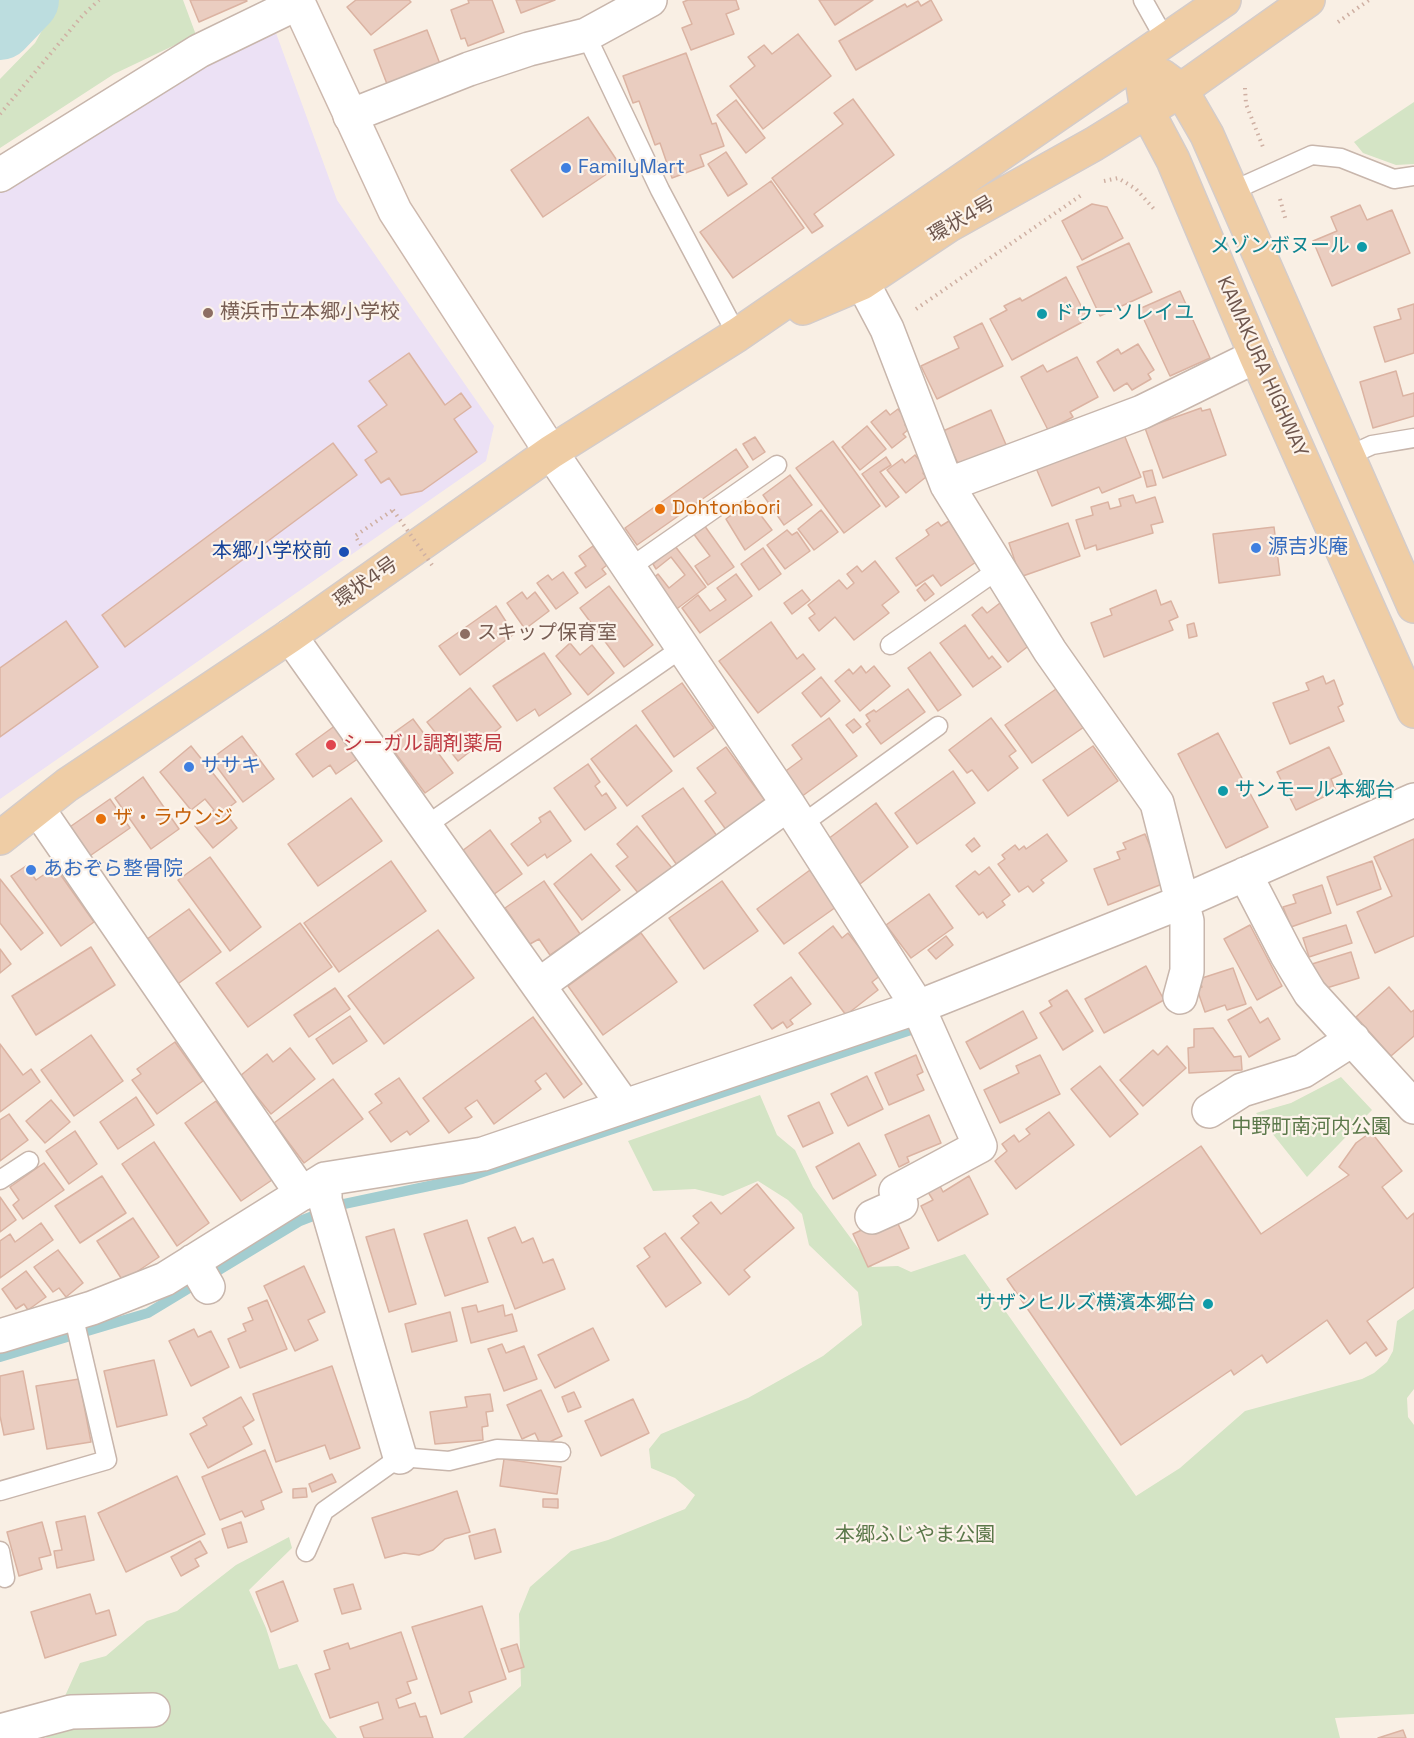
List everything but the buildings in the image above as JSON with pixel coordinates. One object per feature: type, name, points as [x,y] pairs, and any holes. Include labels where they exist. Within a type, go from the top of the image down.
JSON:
[{"type":"main road","name":"環状4号","points":[[856,271],[1139,59],[1224,0]]},
{"type":"main road","name":"環状4号","points":[[0,838],[67,785],[290,636],[551,452],[737,335],[1026,184],[1181,90],[1308,0]]},
{"type":"main road","points":[[1139,59],[1181,90],[1207,135],[1414,606]]},
{"type":"main road","name":"KAMAKURA HIGHWAY","points":[[1139,59],[1147,111],[1173,160],[1256,356],[1414,711]]},
{"type":"street","points":[[350,116],[469,69],[529,49],[650,0]]},
{"type":"street","points":[[0,175],[199,51],[297,1],[395,211],[628,569],[794,814],[918,1007],[980,1146],[896,1191],[902,1204],[872,1217]]},
{"type":"street","points":[[856,271],[887,330],[947,485],[1050,651],[1157,803],[1184,901],[1187,971],[1180,996]]},
{"type":"street","points":[[947,485],[1142,412],[1256,356]]},
{"type":"street","points":[[290,636],[624,1106]]},
{"type":"street","points":[[4,1328],[74,1316],[189,1276],[317,1191],[483,1154],[918,1007],[1246,876],[1414,800]]},
{"type":"street","points":[[38,809],[317,1191],[340,1247],[400,1457]]},
{"type":"street","points":[[538,985],[794,814]]},
{"type":"street","points":[[1246,876],[1287,955],[1310,993],[1353,1038],[1390,1084],[1414,1107]]},
{"type":"street","points":[[1209,1111],[1242,1090],[1303,1071],[1353,1038]]},
{"type":"street","points":[[0,1731],[71,1712],[153,1710]]},
{"type":"lane","points":[[1143,0],[1166,41]]},
{"type":"lane","points":[[599,19],[660,190],[737,335]]},
{"type":"lane","points":[[1232,191],[1312,154],[1341,158],[1394,179],[1414,176]]},
{"type":"lane","points":[[1348,456],[1372,445],[1414,438]]},
{"type":"lane","points":[[628,569],[777,465]]},
{"type":"lane","points":[[890,645],[999,569]]},
{"type":"lane","points":[[424,827],[682,648]]},
{"type":"lane","points":[[794,814],[938,726]]},
{"type":"lane","points":[[0,1180],[28,1161]]},
{"type":"lane","points":[[0,1491],[107,1460],[74,1316]]},
{"type":"lane","points":[[306,1552],[324,1511],[400,1457],[449,1461],[497,1449],[561,1452]]},
{"type":"lane","points":[[0,1551],[5,1578]]},
{"type":"path","points":[[0,114],[82,16],[99,0]]},
{"type":"path","points":[[1336,22],[1369,0]]},
{"type":"path","points":[[1254,80],[1244,86],[1246,104],[1272,173],[1288,228]]},
{"type":"path","points":[[393,510],[432,566]]},
{"type":"shaded area","name":"横浜市立本郷小学校","points":[[272,22],[337,200],[494,426],[486,461],[0,799],[0,191]]},
{"type":"green space","points":[[59,0],[183,0],[196,35],[114,74],[0,148],[0,79],[35,43]]},
{"type":"green space","points":[[1414,102],[1414,164],[1396,165],[1363,153],[1354,142]]},
{"type":"green space","name":"中野町南河内公園","points":[[1341,1077],[1372,1110],[1307,1177],[1256,1113],[1291,1103]]},
{"type":"green space","name":"本郷ふじやま公園","points":[[760,1095],[777,1135],[795,1150],[813,1187],[872,1267],[898,1266],[911,1272],[965,1254],[1136,1496],[1180,1468],[1245,1411],[1362,1379],[1374,1373],[1387,1362],[1393,1351],[1397,1321],[1414,1309],[1414,1389],[1407,1398],[1408,1417],[1414,1425],[1414,1714],[1335,1718],[1340,1738],[463,1738],[521,1686],[519,1614],[530,1587],[571,1551],[608,1540],[685,1509],[695,1495],[675,1478],[651,1468],[649,1449],[661,1434],[748,1398],[823,1356],[862,1325],[858,1292],[809,1245],[802,1214],[788,1200],[758,1181],[723,1196],[695,1189],[653,1191],[628,1141]]},
{"type":"green space","points":[[289,1537],[292,1548],[249,1590],[266,1628],[279,1669],[297,1664],[322,1719],[337,1738],[46,1738],[80,1663],[106,1656],[147,1621],[177,1611],[236,1565]]},
{"type":"waterway","points":[[0,27],[26,0]]},
{"type":"waterway","points":[[0,1357],[148,1313],[300,1221],[344,1204],[462,1179],[911,1030]]},
{"type":"place","name":"FamilyMart","points":[[566,168]]},
{"type":"place","name":"メゾンボヌール","points":[[1362,247]]},
{"type":"place","name":"横浜市立本郷小学校","points":[[208,313]]},
{"type":"place","name":"ドゥーソレイユ","points":[[1042,314]]},
{"type":"place","name":"Dohtonbori","points":[[660,509]]},
{"type":"place","name":"源吉兆庵","points":[[1256,548]]},
{"type":"place","name":"本郷小学校前","points":[[344,552]]},
{"type":"place","name":"スキップ保育室","points":[[465,634]]},
{"type":"place","name":"シーガル調剤薬局","points":[[331,745]]},
{"type":"place","name":"ササキ","points":[[189,767]]},
{"type":"place","name":"サンモール本郷台","points":[[1223,791]]},
{"type":"place","name":"ザ・ラウンジ","points":[[101,819]]},
{"type":"place","name":"あおぞら整骨院","points":[[31,870]]},
{"type":"place","name":"サザンヒルズ横濱本郷台","points":[[1208,1304]]}]
